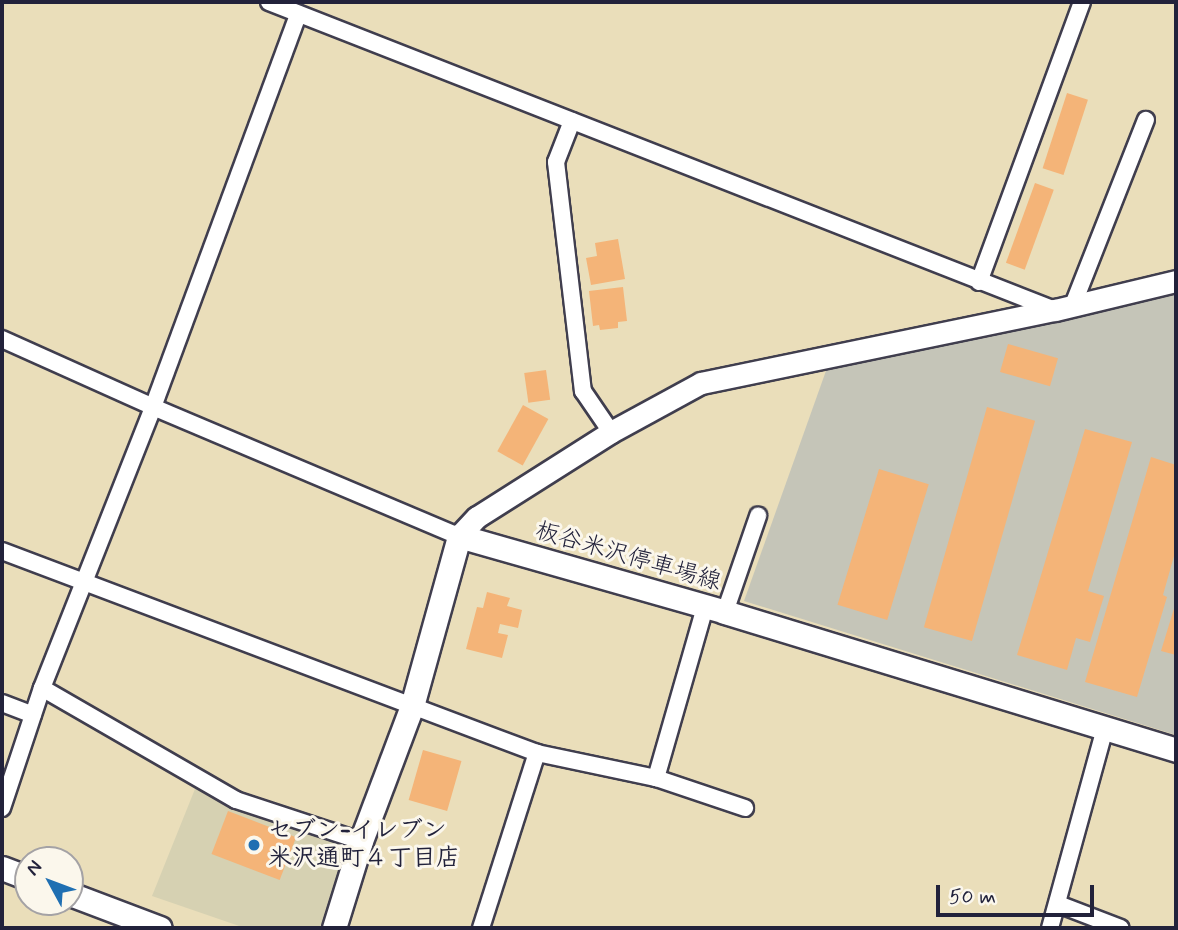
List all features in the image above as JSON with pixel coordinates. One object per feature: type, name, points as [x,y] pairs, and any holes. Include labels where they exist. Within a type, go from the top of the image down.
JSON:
[{"type":"main road","name":"板谷米沢停車場線","points":[[459,536],[715,609],[1176,750]]},
{"type":"main road","points":[[334,928],[361,841],[412,706],[459,536]]},
{"type":"main road","points":[[84,899],[160,928]]},
{"type":"street","points":[[979,282],[1082,2]]},
{"type":"street","points":[[275,3],[298,15],[979,282],[1064,308]]},
{"type":"street","points":[[2,808],[42,688],[153,407],[298,15]]},
{"type":"street","points":[[1064,308],[1146,120]]},
{"type":"street","points":[[572,121],[556,162],[583,391],[611,432]]},
{"type":"street","points":[[2,339],[153,407],[459,536],[477,517],[611,432],[701,383],[1064,308],[1176,280]]},
{"type":"street","points":[[656,778],[715,609],[758,516]]},
{"type":"street","points":[[2,551],[537,752],[656,778],[744,808]]},
{"type":"street","points":[[42,688],[236,800],[361,841]]},
{"type":"street","points":[[2,703],[33,715]]},
{"type":"street","points":[[1050,928],[1105,728]]},
{"type":"street","points":[[481,928],[537,752]]},
{"type":"street","points":[[1058,904],[1121,928]]},
{"type":"shaded area","points":[[1176,290],[1176,735],[744,601],[827,368]]},
{"type":"shaded area","points":[[197,784],[339,839],[349,853],[323,926],[245,928],[152,896]]},
{"type":"building","points":[[1067,93],[1088,100],[1064,175],[1043,168]]},
{"type":"building","points":[[1035,183],[1054,190],[1025,270],[1006,263]]},
{"type":"building","points":[[618,239],[625,279],[591,285],[586,258],[597,256],[595,243]]},
{"type":"building","points":[[623,287],[627,321],[618,322],[618,328],[600,330],[599,325],[593,326],[589,291]]},
{"type":"building","points":[[1008,344],[1058,358],[1050,386],[1000,372]]},
{"type":"building","points":[[546,370],[550,400],[528,403],[524,373]]},
{"type":"building","points":[[523,405],[548,419],[523,465],[497,451]]},
{"type":"building","points":[[987,407],[1035,421],[972,641],[924,627]]},
{"type":"building","points":[[1085,429],[1132,442],[1088,591],[1104,596],[1090,642],[1076,638],[1067,670],[1017,655]]},
{"type":"building","points":[[1151,457],[1176,465],[1176,549],[1163,595],[1167,597],[1137,697],[1085,682]]},
{"type":"building","points":[[879,469],[929,484],[887,620],[837,605]]},
{"type":"building","points":[[487,592],[510,598],[507,606],[522,610],[518,628],[500,624],[498,633],[508,635],[502,658],[466,649],[477,607],[483,608]]},
{"type":"building","points":[[1176,602],[1176,655],[1161,651]]},
{"type":"building","points":[[423,750],[461,761],[447,811],[409,800]]},
{"type":"building","name":"セブン-イレブン 米沢通町４丁目店","points":[[228,811],[296,837],[280,880],[212,854]]},
{"type":"place","name":"セブン-イレブン 米沢通町４丁目店","points":[[254,845]]}]
